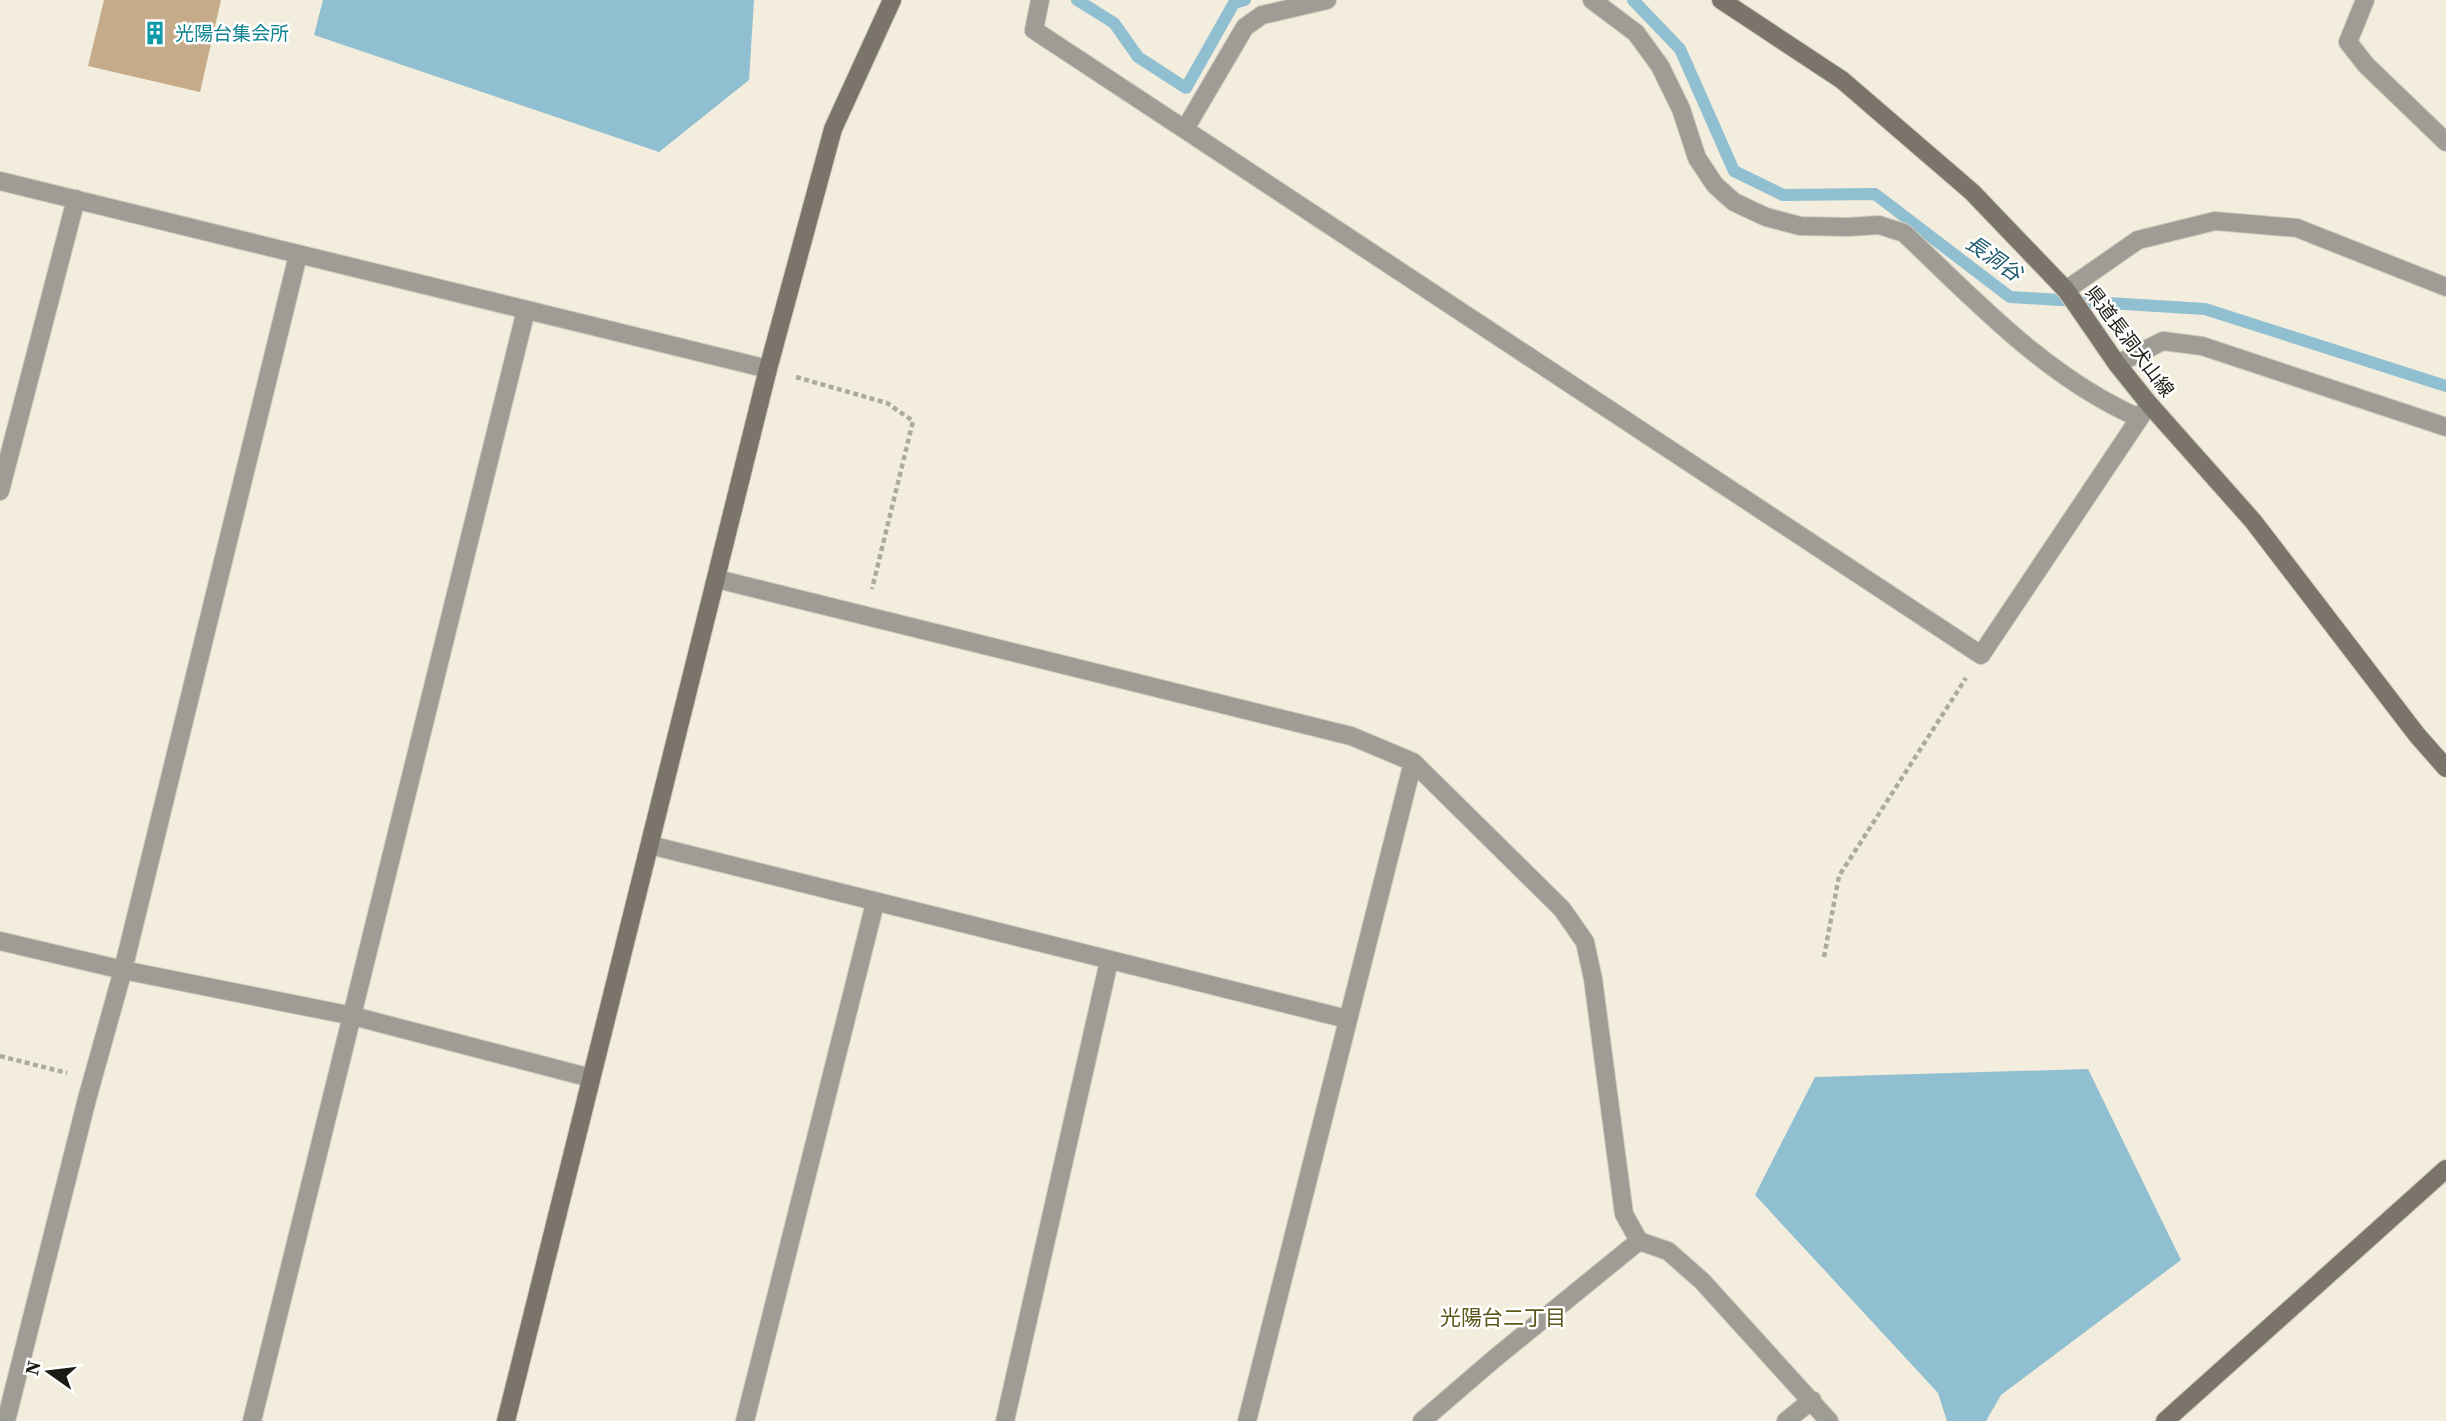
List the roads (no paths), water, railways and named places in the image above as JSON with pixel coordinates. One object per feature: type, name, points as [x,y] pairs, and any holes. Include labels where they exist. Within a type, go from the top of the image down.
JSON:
[{"type":"street","points":[[506,1421],[768,369],[833,130],[892,0]]},
{"type":"street","points":[[1185,129],[1245,27],[1262,15],[1327,0]]},
{"type":"street","points":[[1040,2],[1034,30],[1982,655],[2144,411],[2109,405],[2024,347],[1904,233],[1879,225],[1800,226],[1766,217],[1734,202],[1715,185],[1697,158],[1681,109],[1660,66],[1636,33],[1592,0]]},
{"type":"street","name":"県道長洞犬山線","points":[[1721,0],[1842,80],[1972,192],[2066,290],[2118,364],[2144,411],[2253,521],[2417,735],[2446,768]]},
{"type":"street","points":[[2365,0],[2348,42],[2365,65],[2446,142]]},
{"type":"street","points":[[0,181],[768,369]]},
{"type":"street","points":[[0,491],[76,198]]},
{"type":"street","points":[[2066,290],[2138,240],[2215,220],[2297,228],[2446,287]]},
{"type":"street","points":[[6,1421],[123,970],[298,255]]},
{"type":"street","points":[[252,1421],[526,310]]},
{"type":"street","points":[[2118,364],[2163,341],[2202,346],[2446,427]]},
{"type":"street","points":[[717,579],[1351,736],[1413,762],[1562,909],[1585,942],[1593,979],[1624,1214],[1639,1241],[1668,1251],[1702,1281],[1829,1421]]},
{"type":"street","points":[[1247,1421],[1413,762]]},
{"type":"street","points":[[650,845],[1347,1019]]},
{"type":"street","points":[[745,1421],[875,903]]},
{"type":"street","points":[[0,941],[123,970],[353,1016],[591,1078]]},
{"type":"street","points":[[1005,1421],[1109,961]]},
{"type":"street","points":[[2165,1421],[2446,1169]]},
{"type":"street","points":[[1422,1421],[1639,1241]]},
{"type":"street","points":[[1786,1421],[1812,1400]]},
{"type":"water","points":[[323,0],[754,0],[749,80],[659,152],[314,35]]},
{"type":"water","points":[[2088,1069],[2181,1260],[2001,1395],[1986,1421],[1947,1421],[1938,1393],[1755,1195],[1815,1077]]},
{"type":"waterway","name":"長洞谷","points":[[1077,0],[1114,23],[1138,57],[1186,88],[1234,3],[1245,0]]},
{"type":"waterway","name":"長洞谷","points":[[1633,0],[1680,49],[1734,171],[1783,195],[1875,194],[2010,297],[2205,309],[2446,386]]},
{"type":"place","name":"光陽台集会所","points":[[155,33]]},
{"type":"district","name":"光陽台二丁目","points":[[1503,1317]]}]
